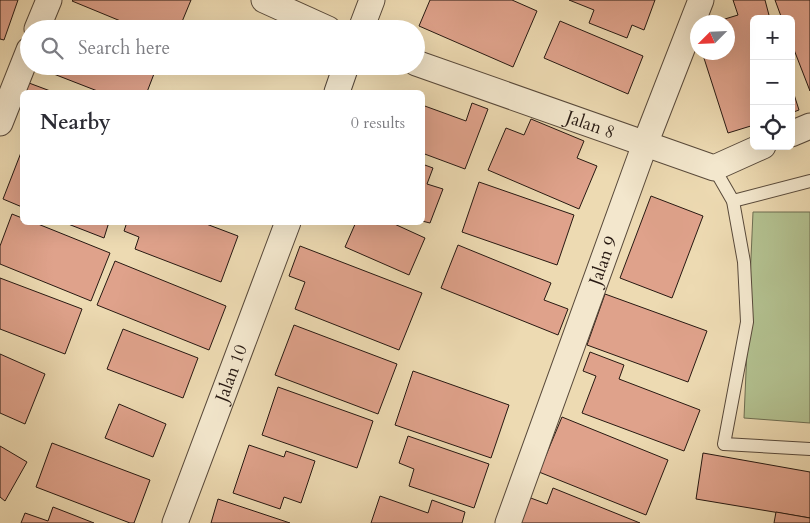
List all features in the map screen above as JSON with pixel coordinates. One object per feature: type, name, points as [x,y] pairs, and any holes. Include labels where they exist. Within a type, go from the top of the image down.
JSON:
[{"type":"street","points":[[40,20],[48,0]]},
{"type":"street","points":[[264,0],[308,20]]},
{"type":"street","points":[[364,20],[372,0]]},
{"type":"street","name":"Jalan 9","points":[[508,523],[646,144],[701,0]]},
{"type":"street","name":"Jalan 8","points":[[425,66],[714,168]]},
{"type":"street","points":[[0,123],[20,73]]},
{"type":"street","points":[[338,90],[343,75]]},
{"type":"street","points":[[795,132],[810,126]]},
{"type":"street","points":[[714,168],[754,150]]},
{"type":"street","name":"Jalan 10","points":[[175,523],[287,225]]},
{"type":"lane","points":[[714,168],[733,201],[744,262],[747,322],[724,444],[810,449]]},
{"type":"lane","points":[[733,201],[810,181]]},
{"type":"green space","points":[[753,212],[810,212],[810,423],[744,418]]},
{"type":"building","points":[[0,0],[18,0],[4,40],[0,39]]},
{"type":"building","points":[[191,0],[183,20],[118,20],[72,1]]},
{"type":"building","points":[[430,0],[512,0],[537,11],[513,67],[425,29],[425,20],[422,20]]},
{"type":"building","points":[[569,0],[655,0],[644,30],[632,25],[627,38],[589,23],[594,10]]},
{"type":"building","points":[[733,0],[765,0],[769,15],[750,15],[750,126],[728,133],[705,60],[735,60],[735,16],[738,15]]},
{"type":"building","points":[[775,0],[810,0],[810,91],[795,52],[795,15],[781,15]]},
{"type":"building","points":[[560,21],[643,56],[628,94],[544,58]]},
{"type":"building","points":[[56,75],[154,75],[148,90],[95,90]]},
{"type":"building","points":[[29,83],[48,90],[27,90]]},
{"type":"building","points":[[795,98],[799,110],[795,112]]},
{"type":"building","points":[[472,103],[488,109],[465,169],[425,154],[425,106],[466,121]]},
{"type":"building","points":[[531,119],[584,141],[577,158],[597,166],[579,209],[488,170],[506,128],[524,135]]},
{"type":"building","points":[[20,155],[20,206],[3,199]]},
{"type":"building","points":[[425,165],[433,168],[427,184],[443,189],[430,223],[425,222]]},
{"type":"building","points":[[479,182],[574,215],[557,265],[462,232]]},
{"type":"building","points":[[651,196],[703,216],[672,298],[620,278]]},
{"type":"building","points":[[12,214],[20,217],[20,225],[40,225],[110,253],[91,301],[0,264],[0,246]]},
{"type":"building","points":[[71,225],[108,225],[104,238]]},
{"type":"building","points":[[126,225],[209,225],[238,236],[221,282],[135,249],[139,237],[124,231]]},
{"type":"building","points":[[355,225],[397,225],[425,238],[409,275],[345,247]]},
{"type":"building","points":[[458,245],[551,283],[544,300],[568,309],[558,335],[441,288]]},
{"type":"building","points":[[300,246],[422,293],[399,350],[295,309],[305,282],[289,276]]},
{"type":"building","points":[[115,261],[226,306],[209,350],[97,305]]},
{"type":"building","points":[[0,278],[82,309],[65,354],[0,329]]},
{"type":"building","points":[[605,294],[707,331],[688,382],[587,345]]},
{"type":"building","points":[[294,325],[397,364],[378,414],[275,375]]},
{"type":"building","points":[[123,329],[198,358],[183,398],[107,369]]},
{"type":"building","points":[[590,352],[624,365],[619,379],[700,410],[684,451],[582,413],[596,376],[583,371]]},
{"type":"building","points":[[0,354],[45,374],[25,424],[0,413]]},
{"type":"building","points":[[413,371],[509,405],[491,458],[395,425]]},
{"type":"building","points":[[278,387],[373,421],[357,468],[262,435]]},
{"type":"building","points":[[119,404],[166,424],[153,457],[105,438]]},
{"type":"building","points":[[562,417],[668,460],[646,515],[539,472]]},
{"type":"building","points":[[408,436],[489,464],[474,508],[409,486],[414,469],[399,463]]},
{"type":"building","points":[[52,443],[150,480],[134,523],[36,487]]},
{"type":"building","points":[[249,445],[284,457],[286,451],[315,461],[301,503],[284,497],[280,509],[233,493]]},
{"type":"building","points":[[0,446],[27,462],[5,501],[0,497]]},
{"type":"building","points":[[703,453],[810,472],[810,518],[696,499]]},
{"type":"building","points":[[553,488],[640,523],[518,523],[528,497],[547,504]]},
{"type":"building","points":[[380,496],[428,513],[432,500],[465,512],[462,523],[371,523]]},
{"type":"building","points":[[218,499],[290,523],[211,523]]},
{"type":"building","points":[[53,507],[94,523],[21,523],[25,513],[48,521]]},
{"type":"building","points":[[776,512],[810,518],[810,523],[774,523]]}]
